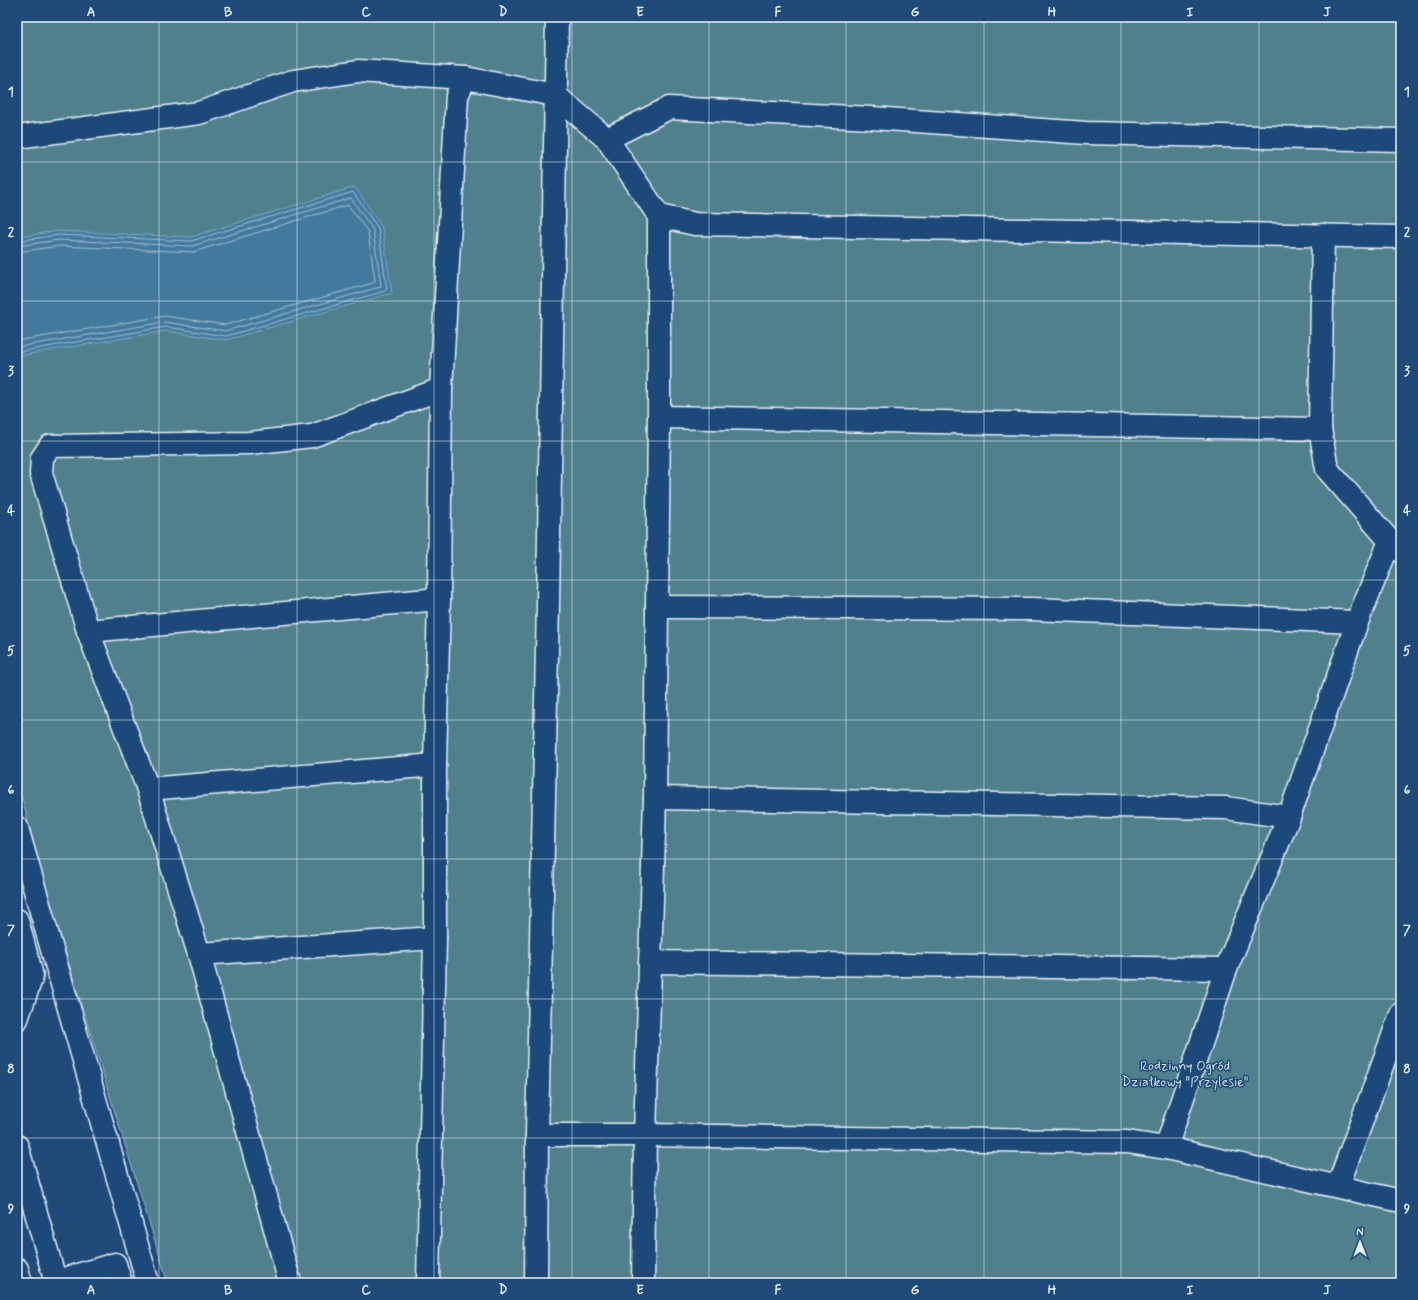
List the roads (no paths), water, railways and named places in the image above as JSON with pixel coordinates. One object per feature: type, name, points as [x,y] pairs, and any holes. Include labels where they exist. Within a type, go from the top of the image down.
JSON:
[{"type":"main road","points":[[536,1283],[537,1135],[557,17]]},
{"type":"main road","points":[[17,137],[199,112],[292,81],[358,71],[464,78],[555,95],[607,139],[659,216],[659,417],[655,798],[645,1135],[644,1283]]},
{"type":"main road","points":[[428,1283],[435,938],[435,765],[439,599],[441,389],[457,96],[464,78]]},
{"type":"main road","points":[[607,139],[669,108],[872,118],[1086,133],[1401,140]]},
{"type":"main road","points":[[659,216],[695,224],[1401,237]]},
{"type":"main road","points":[[1166,1148],[1226,969],[1289,817],[1357,622],[1395,546],[1327,469],[1320,429],[1323,235]]},
{"type":"main road","points":[[290,1283],[199,954],[148,789],[88,631],[41,473],[42,458],[50,446],[249,443],[312,436],[441,389]]},
{"type":"main road","points":[[659,417],[1320,429]]},
{"type":"main road","points":[[88,631],[439,599]]},
{"type":"main road","points":[[657,607],[1031,609],[1357,622]]},
{"type":"main road","points":[[148,789],[435,765]]},
{"type":"main road","points":[[655,798],[1226,808],[1289,817]]},
{"type":"main road","points":[[17,828],[148,1283]]},
{"type":"main road","points":[[17,920],[32,976],[17,1019]]},
{"type":"main road","points":[[199,954],[435,938]]},
{"type":"main road","points":[[650,962],[1226,969]]},
{"type":"main road","points":[[1338,1186],[1401,1014]]},
{"type":"main road","points":[[537,1135],[645,1135],[1127,1142],[1166,1148],[1401,1201]]},
{"type":"main road","points":[[17,1146],[56,1282],[115,1264],[121,1283]]},
{"type":"main road","points":[[17,1269],[21,1283]]},
{"type":"water","points":[[355,187],[382,227],[392,293],[226,340],[166,331],[17,356],[17,237],[58,231],[191,237]]},
{"type":"park label","name":"Rodzinny Ogród Działkowy \"Przylesie\"","points":[[1185,1074]]}]
